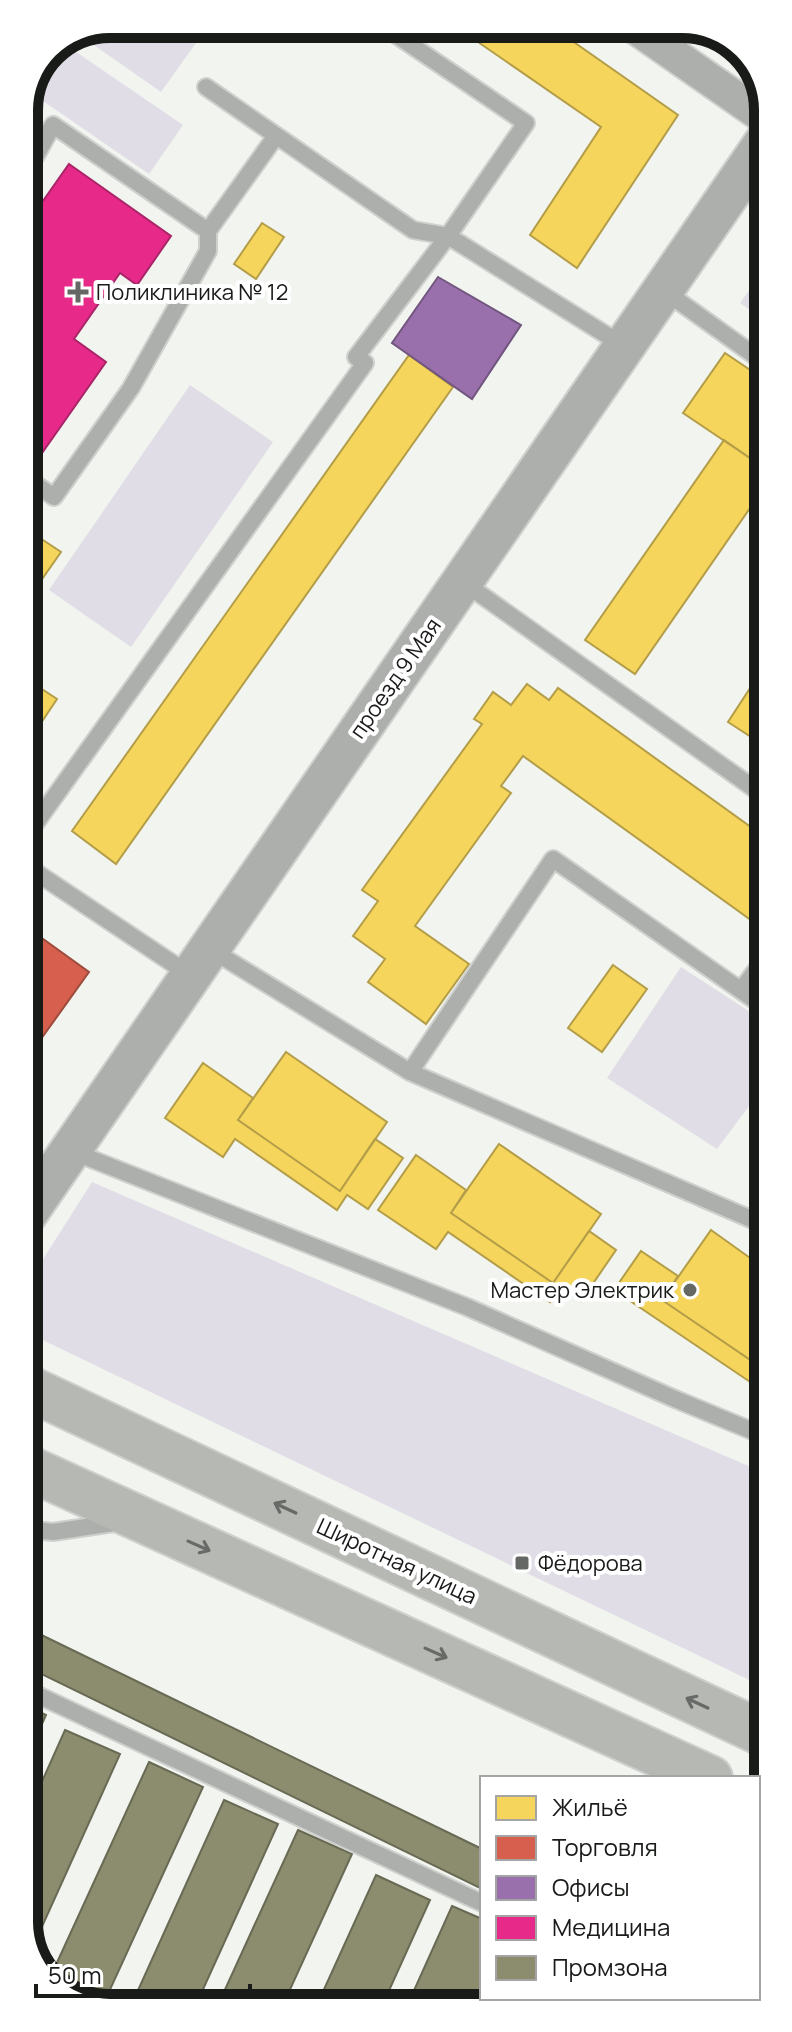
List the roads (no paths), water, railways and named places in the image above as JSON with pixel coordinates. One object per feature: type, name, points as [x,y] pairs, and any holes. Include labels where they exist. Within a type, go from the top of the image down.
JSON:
[{"type":"main road","name":"Широтная улица","points":[[38,1393],[754,1729]]},
{"type":"main road","points":[[38,1472],[706,1776]]},
{"type":"street","points":[[650,38],[754,110]]},
{"type":"street","name":"проезд 9 Мая","points":[[38,1190],[69,1150],[754,158]]},
{"type":"lane","points":[[38,820],[365,363],[356,357],[448,236],[526,123],[401,38]]},
{"type":"lane","points":[[206,87],[413,230],[448,236],[624,346]]},
{"type":"lane","points":[[38,152],[53,125],[208,231]]},
{"type":"lane","points":[[38,486],[54,497],[131,388],[208,251],[208,231],[276,136]]},
{"type":"lane","points":[[663,290],[754,355]]},
{"type":"lane","points":[[462,581],[754,788]]},
{"type":"lane","points":[[410,1072],[553,859],[754,999]]},
{"type":"lane","points":[[38,872],[199,962],[410,1072],[754,1220]]},
{"type":"lane","points":[[741,990],[754,973]]},
{"type":"lane","points":[[69,1150],[467,1307],[754,1432]]},
{"type":"lane","points":[[38,1530],[53,1532],[140,1519]]},
{"type":"lane","points":[[38,1695],[480,1902]]},
{"type":"place","name":"Поликлиника № 12","points":[[78,292]]},
{"type":"place","name":"Мастер Электрик","points":[[690,1290]]},
{"type":"place","name":"Фёдорова","points":[[522,1563]]}]
